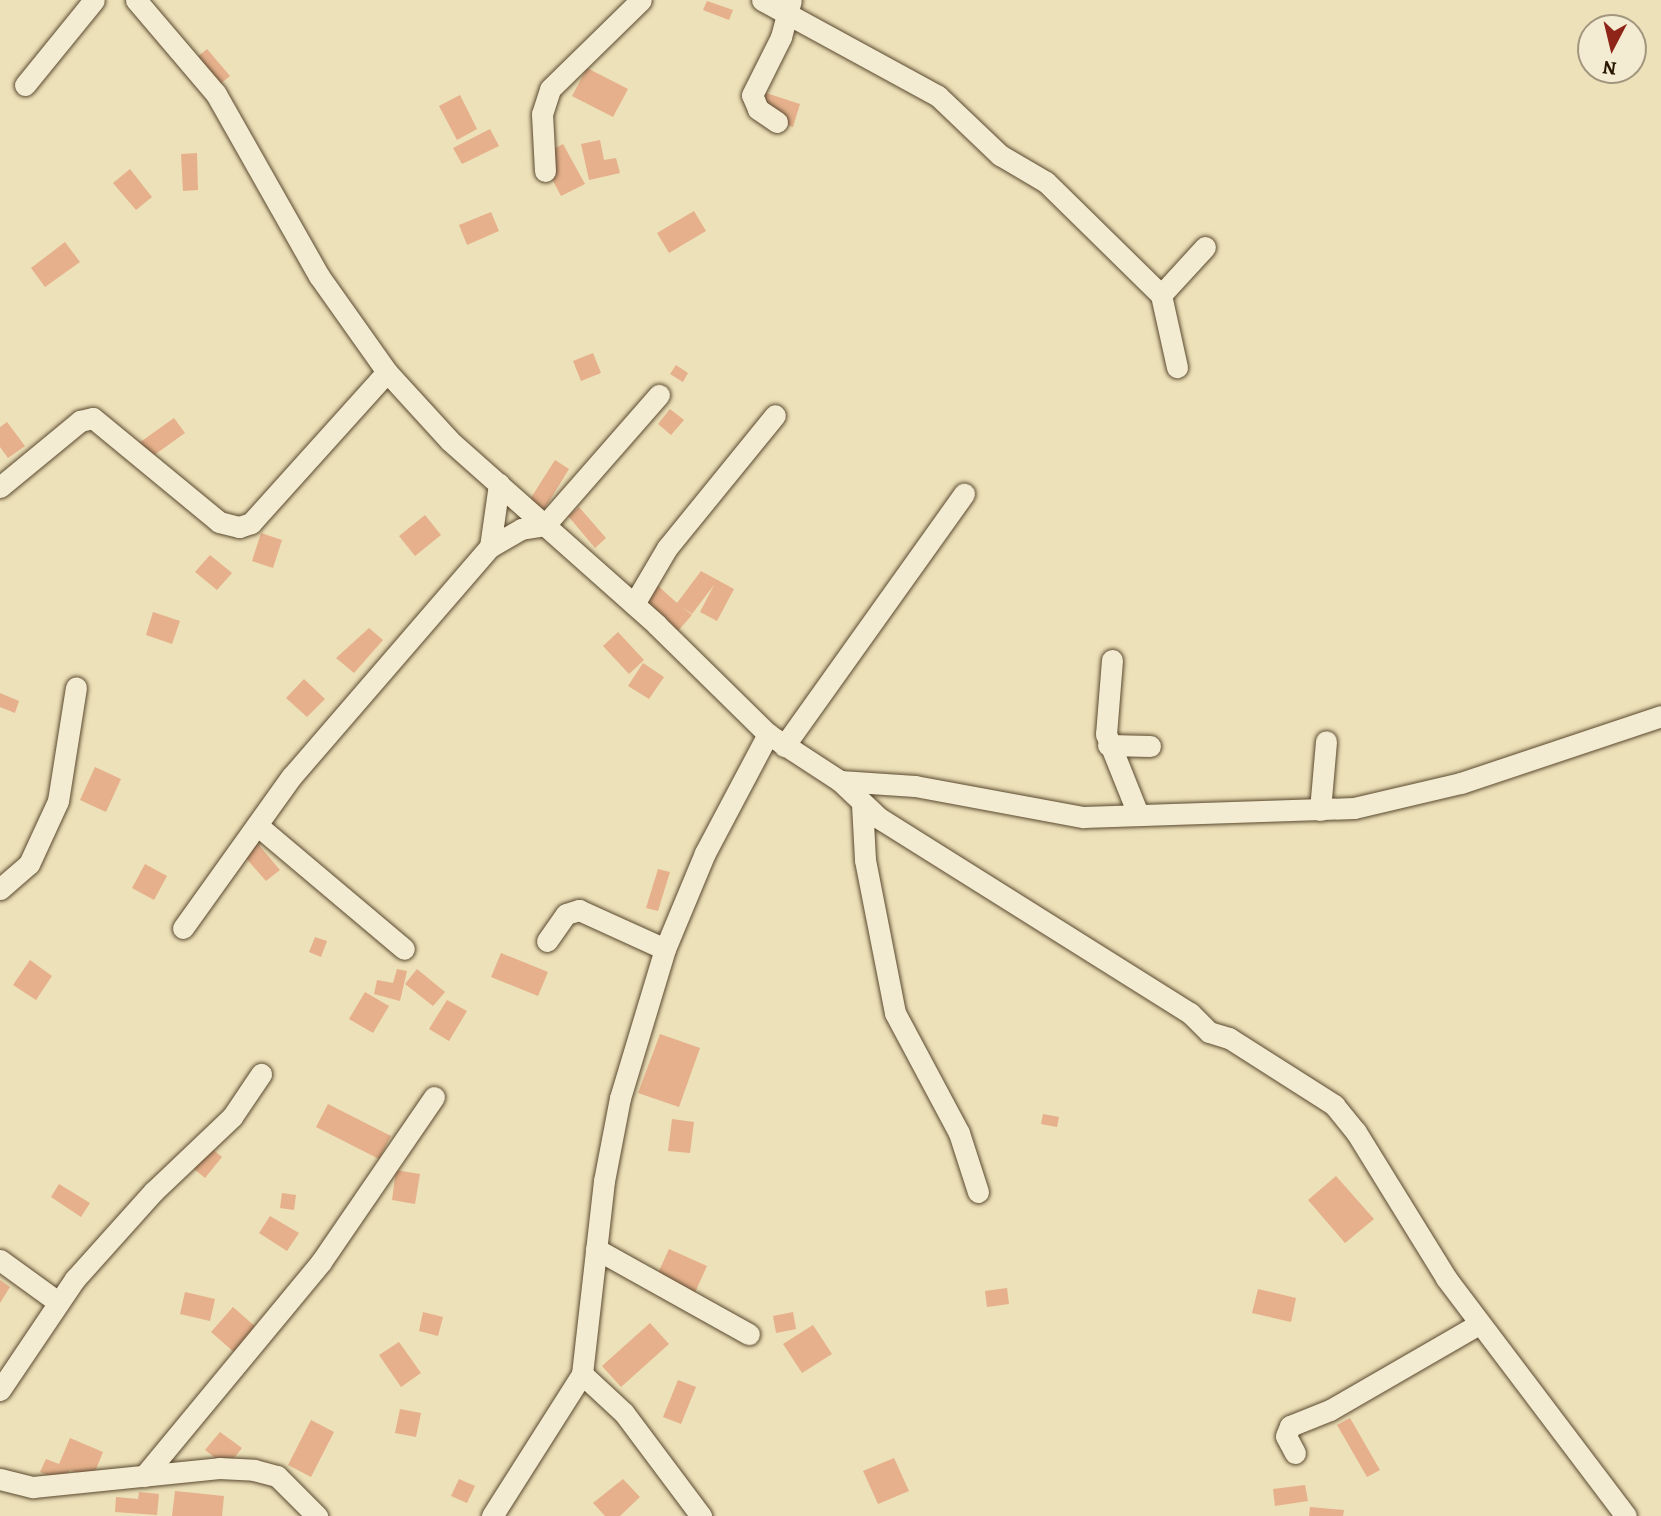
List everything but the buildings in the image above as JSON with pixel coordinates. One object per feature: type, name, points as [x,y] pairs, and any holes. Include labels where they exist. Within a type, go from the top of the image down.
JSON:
[{"type":"street","points":[[25,85],[94,0]]},
{"type":"street","points":[[136,0],[216,94],[319,276],[387,372],[499,484],[634,604],[776,740],[840,781],[862,804],[1190,1013],[1209,1031],[1229,1038],[1334,1105],[1479,1324],[1626,1516]]},
{"type":"street","points":[[545,171],[542,114],[550,89],[641,0]]},
{"type":"street","points":[[762,0],[789,5],[938,96],[1000,155],[1046,182],[1161,295],[1177,367]]},
{"type":"street","points":[[777,122],[758,109],[752,95],[789,5]]},
{"type":"street","points":[[1161,295],[1205,247]]},
{"type":"street","points":[[0,487],[80,421],[93,418],[219,522],[239,527],[251,523],[387,372]]},
{"type":"street","points":[[183,928],[292,776],[490,547],[521,529],[545,525],[659,395]]},
{"type":"street","points":[[634,604],[667,548],[775,415]]},
{"type":"street","points":[[490,547],[499,484]]},
{"type":"street","points":[[492,1516],[582,1374],[596,1249],[620,1098],[664,949],[705,853],[776,740],[964,494]]},
{"type":"street","points":[[1112,660],[1105,702],[1108,745],[1138,814]]},
{"type":"street","points":[[0,889],[29,864],[58,801],[76,687]]},
{"type":"street","points":[[840,781],[915,786],[1083,817],[1320,810],[1388,803],[1461,783],[1661,716]]},
{"type":"street","points":[[1320,810],[1326,741]]},
{"type":"street","points":[[1108,745],[1150,746]]},
{"type":"street","points":[[862,804],[865,860],[888,992],[959,1133],[978,1192]]},
{"type":"street","points":[[257,825],[404,949]]},
{"type":"street","points":[[547,941],[566,914],[579,910],[664,949]]},
{"type":"street","points":[[0,1390],[58,1302],[153,1192],[232,1116],[261,1074]]},
{"type":"street","points":[[144,1476],[321,1262],[434,1097]]},
{"type":"street","points":[[596,1249],[749,1334]]},
{"type":"street","points":[[0,1261],[58,1302]]},
{"type":"street","points":[[1295,1453],[1286,1436],[1290,1426],[1330,1409],[1479,1324]]},
{"type":"street","points":[[582,1374],[624,1413],[701,1516]]},
{"type":"street","points":[[0,1479],[33,1487],[144,1476],[254,1470],[277,1476],[317,1516]]}]
